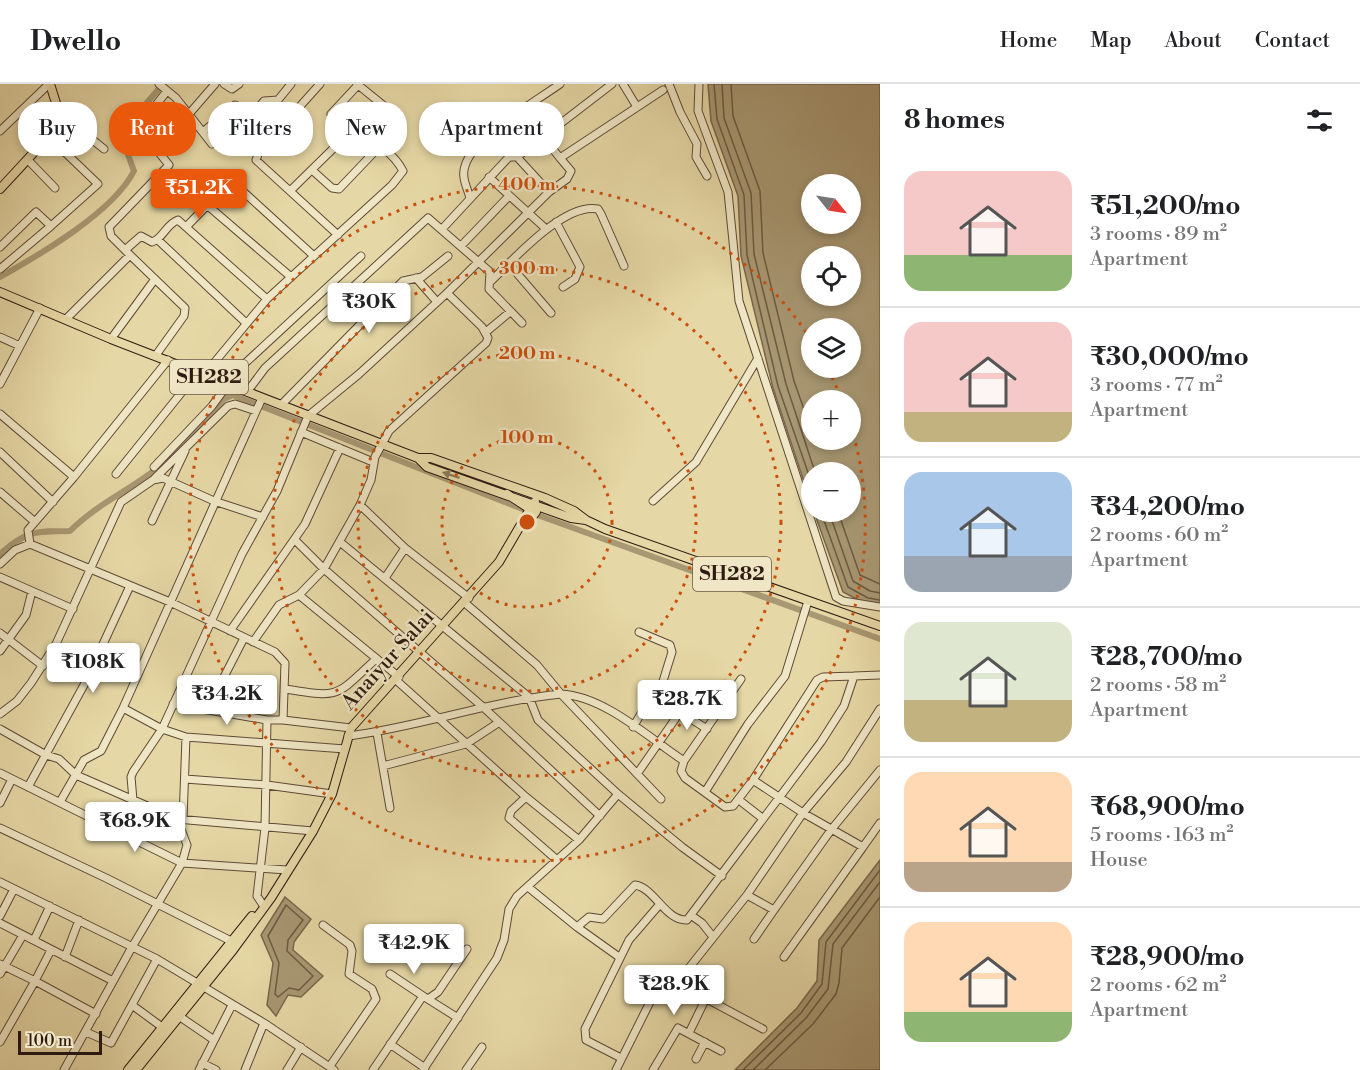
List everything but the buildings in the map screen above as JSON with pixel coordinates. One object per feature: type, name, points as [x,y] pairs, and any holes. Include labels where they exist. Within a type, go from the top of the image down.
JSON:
[{"type":"main road","points":[[50,84],[57,102]]},
{"type":"main road","points":[[0,189],[32,156]]},
{"type":"main road","name":"SH282","points":[[1,292],[111,339],[281,405],[380,447],[418,458],[427,467],[533,494],[574,511],[586,520]]},
{"type":"main road","name":"SH282","points":[[486,482],[533,511],[558,513],[586,520],[880,626]]},
{"type":"main road","points":[[533,494],[533,511]]},
{"type":"main road","name":"Anaiyur Salai","points":[[140,1069],[176,1014],[274,890],[313,831],[332,794],[349,732],[467,601],[499,562],[533,511],[545,498]]},
{"type":"main road","name":"Anaiyur Salai","points":[[234,943],[274,890]]},
{"type":"main road","name":"Anaiyur Salai","points":[[128,1070],[162,1027],[176,1014]]},
{"type":"street","points":[[0,131],[50,84]]},
{"type":"street","points":[[196,106],[215,84]]},
{"type":"street","points":[[224,84],[232,89],[238,84]]},
{"type":"street","points":[[203,132],[232,107],[238,105],[253,114],[264,101],[278,100],[291,84]]},
{"type":"street","points":[[320,84],[256,156],[261,166],[338,235]]},
{"type":"street","points":[[342,102],[358,84],[380,102]]},
{"type":"street","points":[[470,198],[463,175],[470,156],[489,135],[560,84]]},
{"type":"street","points":[[564,121],[612,84]]},
{"type":"street","points":[[623,84],[637,107]]},
{"type":"street","points":[[669,84],[680,112],[697,144],[696,157],[707,176]]},
{"type":"street","points":[[699,84],[698,111],[729,192],[739,301],[836,597],[843,601],[880,607]]},
{"type":"street","points":[[157,102],[162,87],[177,102]]},
{"type":"street","points":[[133,800],[131,777],[162,729],[308,417],[359,374],[447,293],[549,192],[571,174],[560,158],[663,90]]},
{"type":"street","points":[[196,123],[208,139]]},
{"type":"street","points":[[97,143],[104,149]]},
{"type":"street","points":[[0,269],[98,184],[69,156]]},
{"type":"street","points":[[156,355],[186,312],[183,304],[154,279],[108,230],[169,165],[163,156]]},
{"type":"street","points":[[290,191],[326,156]]},
{"type":"street","points":[[312,170],[332,188],[339,189],[370,156]]},
{"type":"street","points":[[116,474],[267,299],[338,235],[403,171],[392,156]]},
{"type":"street","points":[[443,228],[505,160],[517,157],[549,192]]},
{"type":"street","points":[[28,160],[55,188]]},
{"type":"street","points":[[489,177],[545,228]]},
{"type":"street","points":[[187,226],[223,189],[236,185],[314,256]]},
{"type":"street","points":[[461,246],[509,196]]},
{"type":"street","points":[[207,205],[291,277]]},
{"type":"street","points":[[489,283],[545,228],[588,209],[598,209],[624,266]]},
{"type":"street","points":[[0,247],[36,212],[51,226]]},
{"type":"street","points":[[247,392],[266,368],[425,219],[432,218],[492,275],[489,289],[522,323]]},
{"type":"street","points":[[66,319],[141,236],[152,242],[158,240],[176,220],[187,226],[267,299]]},
{"type":"street","points":[[556,222],[580,267],[575,279],[563,287]]},
{"type":"street","points":[[158,240],[246,323]]},
{"type":"street","points":[[154,467],[212,406],[259,350],[361,256]]},
{"type":"street","points":[[281,405],[400,284],[426,274],[448,256]]},
{"type":"street","points":[[509,264],[551,313]]},
{"type":"street","points":[[416,278],[437,302]]},
{"type":"street","points":[[111,339],[154,279]]},
{"type":"street","points":[[253,642],[279,605],[298,595],[324,569],[360,505],[371,480],[374,459],[394,424],[482,348],[488,338],[486,332],[447,293]]},
{"type":"street","points":[[0,384],[40,308]]},
{"type":"street","points":[[486,332],[510,312]]},
{"type":"street","points":[[0,337],[20,346]]},
{"type":"street","points":[[653,501],[696,462],[758,358]]},
{"type":"street","points":[[30,543],[28,530],[74,477],[168,360]]},
{"type":"street","points":[[60,802],[86,757],[101,751],[123,708],[262,398]]},
{"type":"street","points":[[0,714],[17,701],[43,666],[73,609],[118,505],[153,480],[232,404],[256,410]]},
{"type":"street","points":[[0,414],[74,477]]},
{"type":"street","points":[[301,432],[374,459]]},
{"type":"street","points":[[152,521],[188,446]]},
{"type":"street","points":[[230,631],[295,540],[312,511],[340,448]]},
{"type":"street","points":[[0,452],[52,501]]},
{"type":"street","points":[[153,480],[163,478],[214,501],[263,517]]},
{"type":"street","points":[[0,492],[35,522]]},
{"type":"street","points":[[360,505],[537,665],[561,694],[661,799]]},
{"type":"street","points":[[295,540],[324,569],[483,707],[600,816]]},
{"type":"street","points":[[340,542],[529,697],[538,720],[618,794],[682,848],[722,876]]},
{"type":"street","points":[[0,564],[15,549],[30,543],[170,602],[283,658],[285,689],[283,720]]},
{"type":"street","points":[[385,578],[405,548]]},
{"type":"street","points":[[0,578],[73,609]]},
{"type":"street","points":[[28,787],[84,685],[130,586]]},
{"type":"street","points":[[0,651],[26,615],[32,591]]},
{"type":"street","points":[[298,595],[398,678],[466,744],[579,840]]},
{"type":"street","points":[[705,792],[748,724],[785,676],[808,601]]},
{"type":"street","points":[[633,727],[642,712],[659,694],[672,652],[670,645],[639,632]]},
{"type":"street","points":[[0,633],[43,666]]},
{"type":"street","points":[[207,710],[244,638]]},
{"type":"street","points":[[285,689],[325,696],[336,693],[376,659]]},
{"type":"street","points":[[741,679],[684,761],[682,775],[728,808],[739,800],[753,780],[817,680],[823,677],[880,675]]},
{"type":"street","points":[[577,927],[589,917],[600,920],[608,916],[635,885],[644,889],[678,919],[687,920],[692,916],[778,796],[820,742],[844,705],[854,676]]},
{"type":"street","points":[[637,774],[680,712],[690,687]]},
{"type":"street","points":[[173,704],[349,732],[377,732],[529,697],[561,694],[586,697],[684,761]]},
{"type":"street","points":[[123,708],[162,729],[186,737],[345,749]]},
{"type":"street","points":[[678,983],[747,895],[803,813],[846,762],[880,709]]},
{"type":"street","points":[[680,712],[707,729]]},
{"type":"street","points":[[262,905],[257,896],[265,828],[267,720]]},
{"type":"street","points":[[383,766],[466,744],[498,723]]},
{"type":"street","points":[[0,729],[46,755],[59,759],[76,776],[180,820],[313,831]]},
{"type":"street","points":[[377,732],[390,808]]},
{"type":"street","points":[[64,1070],[182,862],[187,845],[180,820],[185,779],[186,737]]},
{"type":"street","points":[[754,939],[831,830],[880,770]]},
{"type":"street","points":[[0,773],[182,862],[287,870]]},
{"type":"street","points":[[0,803],[12,779]]},
{"type":"street","points":[[185,779],[267,785],[332,794]]},
{"type":"street","points":[[753,780],[803,813],[863,847]]},
{"type":"street","points":[[390,1044],[424,1069],[497,958],[504,940],[509,909],[517,896],[579,840],[618,794]]},
{"type":"street","points":[[526,797],[511,812],[509,818],[557,860]]},
{"type":"street","points":[[739,800],[762,818]]},
{"type":"street","points":[[784,957],[880,823]]},
{"type":"street","points":[[0,828],[159,904],[234,943]]},
{"type":"street","points":[[0,882],[201,983],[332,1068],[376,999],[372,989],[349,974],[352,951],[350,945],[323,925]]},
{"type":"street","points":[[528,887],[577,927],[619,957]]},
{"type":"street","points":[[0,916],[14,889]]},
{"type":"street","points":[[747,895],[774,910]]},
{"type":"street","points":[[621,1059],[591,1044],[584,1035],[619,957],[640,925],[660,904]]},
{"type":"street","points":[[34,940],[50,906]]},
{"type":"street","points":[[692,916],[702,923],[713,937]]},
{"type":"street","points":[[65,957],[79,920]]},
{"type":"street","points":[[0,923],[113,981]]},
{"type":"street","points":[[0,974],[2,965],[23,935]]},
{"type":"street","points":[[373,1070],[426,998],[438,992],[467,949]]},
{"type":"street","points":[[0,1042],[51,950]]},
{"type":"street","points":[[86,1032],[111,1044],[157,959]]},
{"type":"street","points":[[2,965],[96,1014]]},
{"type":"street","points":[[390,974],[458,1018]]},
{"type":"street","points":[[616,1070],[659,984],[665,979],[678,983],[763,1029]]},
{"type":"street","points":[[689,1034],[706,998]]},
{"type":"street","points":[[132,1005],[162,1027]]},
{"type":"street","points":[[216,1070],[201,1066],[232,1005]]},
{"type":"street","points":[[176,1014],[214,1040]]},
{"type":"street","points":[[244,1070],[264,1023]]},
{"type":"street","points":[[653,1070],[675,1029],[721,1051]]},
{"type":"street","points":[[696,1059],[705,1042]]},
{"type":"street","points":[[287,1070],[301,1047]]},
{"type":"street","points":[[466,1070],[482,1047]]},
{"type":"water","points":[[708,84],[880,84],[880,606],[866,604],[843,592],[818,522],[861,522],[861,462],[801,462],[801,473],[773,388],[741,256],[738,196],[711,121]]},
{"type":"water","points":[[880,860],[880,1070],[735,1070],[797,1008],[817,981],[819,940]]},
{"type":"water","points":[[285,897],[311,919],[294,942],[293,950],[323,976],[301,997],[288,995],[276,1016],[267,1005],[273,963],[261,935]]},
{"type":"waterway","points":[[0,277],[74,231],[110,202],[124,186],[134,171],[124,144],[132,120],[163,84]]},
{"type":"waterway","points":[[0,554],[9,546],[32,534],[70,531],[90,513],[165,461],[183,445],[224,399],[233,395],[543,517],[880,639]]}]
